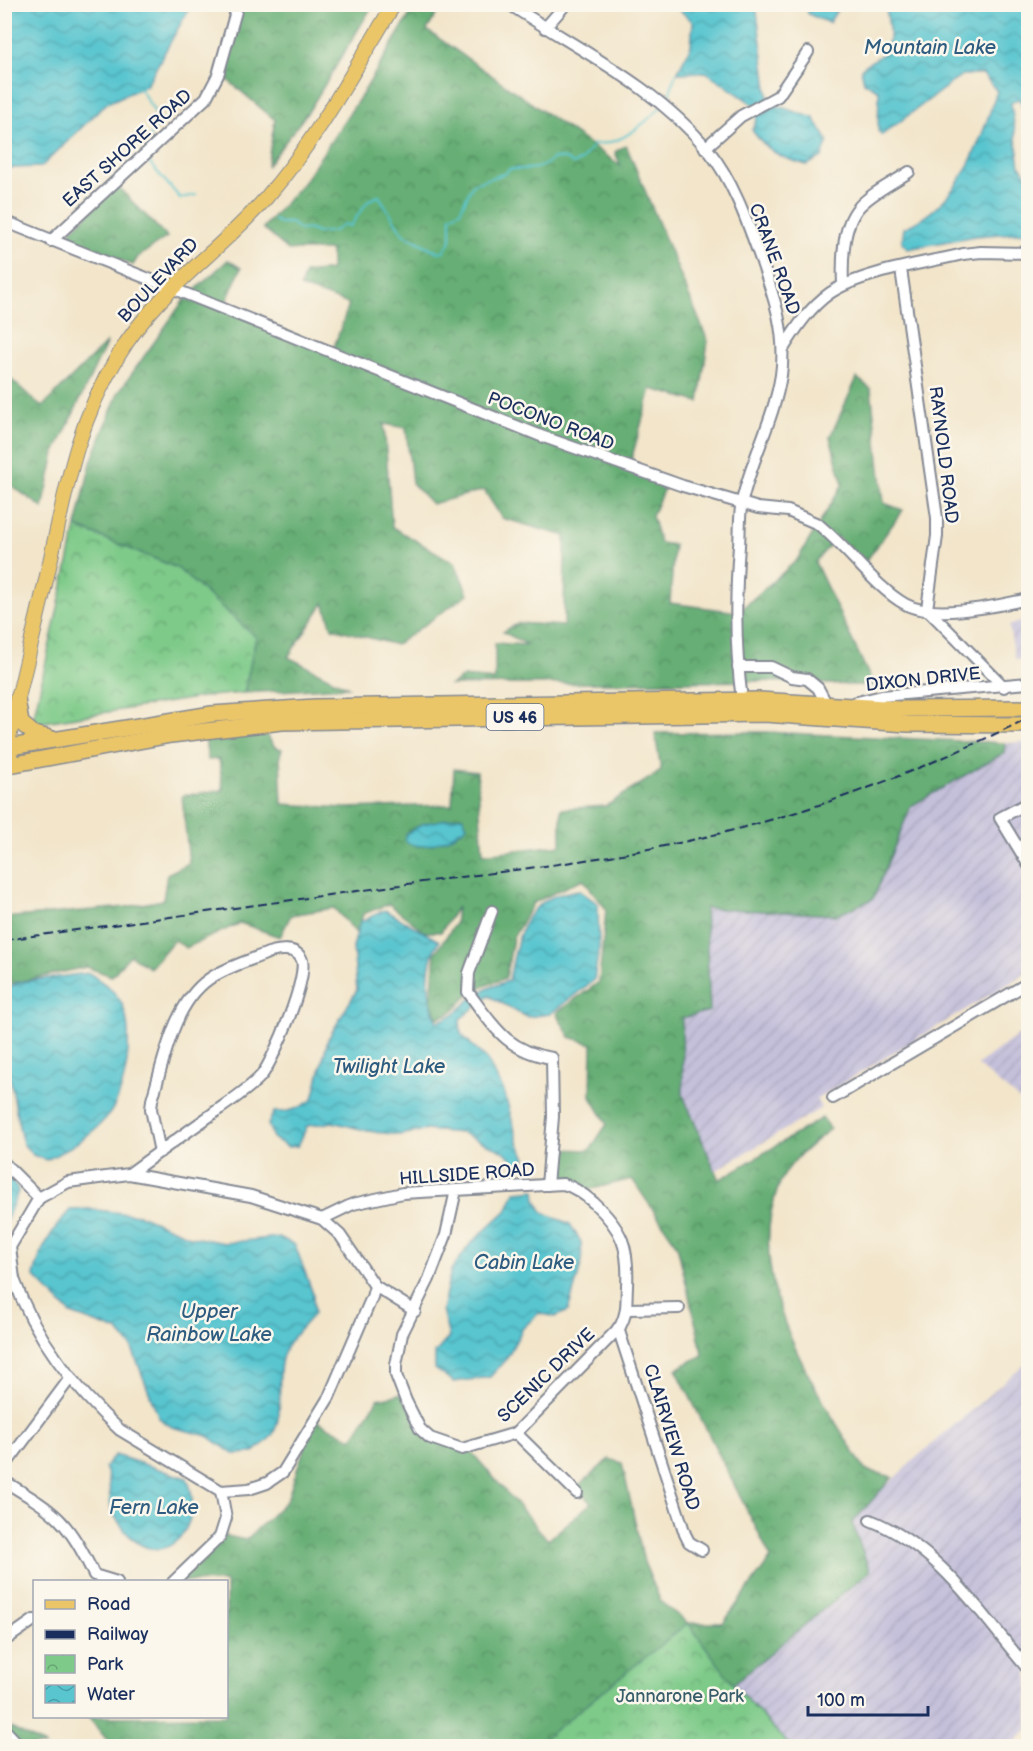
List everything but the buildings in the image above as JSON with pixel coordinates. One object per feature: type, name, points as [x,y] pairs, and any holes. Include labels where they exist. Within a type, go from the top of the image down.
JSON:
[{"type":"highway","points":[[17,699],[21,723],[34,734],[53,739]]},
{"type":"highway","name":"US 46","points":[[6,747],[222,712],[315,707],[742,700],[926,710],[1029,708]]},
{"type":"highway","name":"US 46","points":[[9,765],[171,735],[282,722],[764,714],[907,724],[1029,725]]},
{"type":"main road","name":"BOULEVARD","points":[[6,747],[77,442],[88,412],[116,358],[129,337],[170,289],[250,214],[280,181],[314,135],[394,4]]},
{"type":"main road","points":[[6,747],[9,765]]},
{"type":"street","name":"EAST SHORE ROAD","points":[[51,241],[206,98],[218,75],[238,4]]},
{"type":"street","name":"CRANE ROAD","points":[[509,4],[621,74],[661,104],[705,148],[717,164],[747,223],[781,318],[783,349],[775,399],[741,504],[737,584],[738,668],[742,700]]},
{"type":"street","points":[[545,28],[567,4]]},
{"type":"street","points":[[705,148],[746,114],[771,101],[789,82],[808,52]]},
{"type":"street","points":[[843,285],[843,253],[850,225],[858,208],[909,172]]},
{"type":"street","name":"POCONO ROAD","points":[[4,221],[552,440],[634,470],[741,504],[788,511],[818,524],[896,598],[911,608],[956,611],[1029,599]]},
{"type":"street","points":[[783,349],[796,327],[817,304],[843,285],[901,268],[981,252],[1029,253]]},
{"type":"street","name":"RAYNOLD ROAD","points":[[901,268],[937,518],[928,609]]},
{"type":"street","points":[[928,609],[1004,687],[1029,683]]},
{"type":"street","points":[[738,668],[771,667],[792,677],[807,679],[818,688],[826,703]]},
{"type":"street","name":"DIXON DRIVE","points":[[844,705],[882,696],[1004,687]]},
{"type":"street","points":[[1029,803],[1000,818],[1029,864]]},
{"type":"street","points":[[492,911],[469,973],[468,992],[496,1029],[515,1047],[536,1056],[552,1058],[553,1117],[547,1185]]},
{"type":"street","points":[[129,1174],[160,1152],[236,1097],[260,1077],[272,1061],[295,998],[304,966],[302,959],[289,951],[269,952],[219,973],[192,995],[180,1015],[152,1100],[160,1152]]},
{"type":"street","points":[[833,1098],[1029,983]]},
{"type":"street","points":[[4,1163],[39,1197]]},
{"type":"street","points":[[375,1286],[329,1397],[283,1472],[257,1488],[221,1491],[120,1430],[71,1377],[27,1314],[14,1278],[10,1247],[39,1197],[68,1182],[129,1174],[233,1192],[322,1219],[340,1234],[375,1286],[415,1311]]},
{"type":"street","name":"HILLSIDE ROAD","points":[[322,1219],[353,1204],[403,1193],[547,1185]]},
{"type":"street","name":"SCENIC DRIVE","points":[[456,1190],[446,1235],[399,1345],[396,1375],[420,1429],[430,1438],[462,1449],[516,1433],[618,1328],[627,1309],[629,1267],[619,1229],[600,1208],[572,1186],[547,1185]]},
{"type":"street","points":[[4,1297],[14,1278]]},
{"type":"street","points":[[627,1309],[679,1308]]},
{"type":"street","name":"CLAIRVIEW ROAD","points":[[618,1328],[685,1534],[689,1542],[702,1550]]},
{"type":"street","points":[[4,1467],[71,1377]]},
{"type":"street","points":[[516,1433],[577,1494]]},
{"type":"street","points":[[4,1481],[53,1511],[78,1540],[92,1578],[109,1580]]},
{"type":"street","points":[[173,1580],[220,1537],[226,1518],[221,1491]]},
{"type":"street","points":[[870,1520],[896,1530],[931,1556],[1029,1669]]},
{"type":"street","points":[[4,1641],[33,1621]]},
{"type":"street","points":[[4,1729],[20,1746]]},
{"type":"shaded area","points":[[1028,619],[1028,660],[1015,659],[1009,626]]},
{"type":"shaded area","points":[[1028,742],[1028,972],[816,1099],[821,1108],[715,1171],[683,1095],[682,1018],[710,1010],[705,907],[837,915],[873,899],[911,806],[1004,753],[1005,743]]},
{"type":"shaded area","points":[[1028,1028],[1028,1107],[977,1065]]},
{"type":"shaded area","points":[[1028,1361],[1028,1729],[1011,1746],[790,1746],[733,1684],[869,1571],[852,1523],[871,1500],[917,1457]]},
{"type":"green space","points":[[416,4],[442,5],[427,30],[621,166],[615,152],[626,145],[708,341],[699,402],[651,389],[630,464],[668,479],[652,516],[660,543],[674,545],[670,603],[738,612],[797,560],[843,484],[830,437],[857,378],[871,389],[884,503],[903,510],[864,564],[837,537],[815,562],[874,686],[760,681],[451,685],[463,677],[495,680],[495,643],[528,645],[503,632],[518,623],[564,626],[565,536],[502,518],[484,490],[432,504],[412,483],[406,428],[384,424],[392,527],[455,563],[468,594],[396,645],[332,628],[324,603],[288,657],[348,687],[244,693],[256,637],[177,568],[76,527],[91,462],[118,393],[184,300],[228,260],[241,268],[224,307],[333,350],[349,304],[300,287],[305,273],[331,270],[331,250],[288,250],[263,228],[303,183],[363,93]]},
{"type":"green space","points":[[239,5],[373,5],[310,109],[267,166],[275,120],[217,71]]},
{"type":"green space","points":[[117,186],[167,237],[138,257],[133,265],[73,242],[70,232]]},
{"type":"green space","points":[[107,342],[55,453],[43,508],[5,481],[5,374],[42,407]]},
{"type":"green space","points":[[76,527],[177,568],[256,637],[244,693],[209,696],[32,724]]},
{"type":"green space","points":[[264,732],[275,747],[282,749],[280,755],[282,804],[344,808],[452,805],[454,769],[477,772],[483,854],[561,845],[561,809],[606,806],[661,771],[655,733],[765,732],[1005,743],[1004,753],[911,806],[873,899],[837,915],[705,908],[710,1011],[682,1018],[683,1095],[719,1180],[822,1118],[830,1129],[795,1160],[780,1183],[770,1220],[769,1258],[776,1295],[789,1333],[825,1405],[865,1470],[893,1477],[852,1523],[870,1571],[733,1684],[790,1746],[112,1746],[89,1718],[228,1718],[228,1580],[171,1580],[222,1535],[246,1540],[287,1500],[314,1419],[352,1439],[378,1399],[401,1394],[432,1439],[468,1448],[548,1540],[591,1503],[576,1488],[609,1459],[622,1463],[644,1562],[661,1602],[688,1623],[723,1623],[771,1558],[676,1369],[703,1355],[677,1245],[632,1179],[584,1191],[557,1180],[557,1149],[590,1150],[607,1124],[591,1097],[592,1044],[570,1037],[556,1013],[599,982],[606,909],[583,879],[533,903],[513,938],[506,977],[475,990],[451,1012],[437,1018],[431,1002],[435,953],[455,924],[457,907],[441,932],[425,932],[389,904],[363,914],[357,934],[334,908],[291,915],[280,937],[240,923],[186,948],[174,940],[150,968],[130,955],[112,976],[86,967],[5,985],[4,918],[126,907],[163,900],[167,874],[189,863],[182,796],[223,790],[219,759],[208,760],[205,739]]},
{"type":"green space","name":"Jannarone Park","points":[[688,1623],[733,1684],[790,1746],[535,1746]]},
{"type":"green space","points":[[5,1725],[46,1746],[5,1746]]},
{"type":"water","name":"Mountain Lake","points":[[805,4],[840,5],[829,23],[808,14]]},
{"type":"water","points":[[4,5],[191,5],[146,86],[107,103],[41,167],[11,168],[4,164]]},
{"type":"water","points":[[674,5],[756,5],[769,103],[814,118],[828,141],[822,157],[807,165],[776,153],[752,130],[757,119],[754,105],[706,72],[677,73],[691,46],[693,22]]},
{"type":"water","name":"Mountain Lake","points":[[885,5],[1028,5],[1028,133],[1021,101],[1017,99],[1011,103],[1020,166],[1028,178],[1028,232],[975,236],[908,249],[902,242],[904,228],[924,217],[940,204],[965,171],[983,132],[997,91],[983,74],[962,75],[882,135],[878,131],[879,91],[864,82],[861,69],[881,55],[888,44],[889,24]]},
{"type":"water","points":[[463,817],[467,826],[446,839],[419,846],[405,841],[406,834],[422,824]]},
{"type":"water","name":"Twilight Lake","points":[[579,890],[598,904],[599,948],[594,980],[550,1014],[527,1017],[489,996],[460,1019],[461,1034],[487,1060],[504,1091],[518,1142],[526,1158],[519,1167],[505,1152],[462,1133],[426,1130],[400,1135],[368,1131],[333,1122],[307,1126],[298,1146],[288,1147],[273,1138],[268,1124],[274,1112],[295,1109],[313,1099],[328,1039],[357,990],[353,947],[360,922],[385,910],[439,941],[429,970],[429,991],[437,1022],[455,1013],[480,992],[509,980],[521,932],[535,909],[546,900]]},
{"type":"water","points":[[89,973],[112,990],[122,1004],[126,1016],[128,1046],[124,1079],[113,1108],[100,1125],[78,1142],[46,1160],[33,1155],[23,1144],[20,1132],[8,1067],[5,989],[20,982]]},
{"type":"water","points":[[5,1174],[17,1187],[18,1192],[5,1223]]},
{"type":"water","name":"Cabin Lake","points":[[535,1190],[536,1200],[543,1212],[570,1224],[581,1242],[582,1262],[568,1311],[555,1317],[539,1313],[523,1328],[506,1359],[490,1377],[454,1382],[435,1369],[435,1353],[449,1337],[442,1310],[451,1270],[471,1243],[508,1209],[515,1192]]},
{"type":"water","name":"Upper Rainbow Lake","points":[[88,1209],[139,1215],[192,1237],[225,1243],[279,1237],[295,1245],[313,1294],[314,1314],[287,1346],[280,1367],[277,1424],[271,1437],[253,1453],[233,1454],[208,1436],[172,1427],[159,1418],[131,1346],[118,1331],[71,1314],[34,1276],[43,1249],[64,1217],[70,1210]]},
{"type":"water","name":"Fern Lake","points":[[115,1455],[187,1478],[192,1496],[191,1513],[186,1528],[178,1540],[167,1547],[154,1549],[140,1544],[126,1532],[114,1514],[110,1503],[105,1467]]},
{"type":"waterway","points":[[665,103],[677,73]]},
{"type":"waterway","points":[[139,87],[161,122],[146,141],[146,146]]},
{"type":"waterway","points":[[274,220],[280,223],[291,223],[300,230],[308,229],[318,233],[334,231],[344,224],[350,226],[369,200],[379,196],[403,234],[438,252],[444,251],[451,240],[451,216],[460,211],[473,184],[506,173],[509,169],[539,167],[553,158],[566,159],[573,164],[582,160],[594,144],[604,144],[631,133],[661,107]]},
{"type":"waterway","points":[[147,160],[180,198],[196,195]]},
{"type":"railway","points":[[4,940],[545,866],[696,839],[782,817],[866,789],[948,756],[1028,718]]}]
